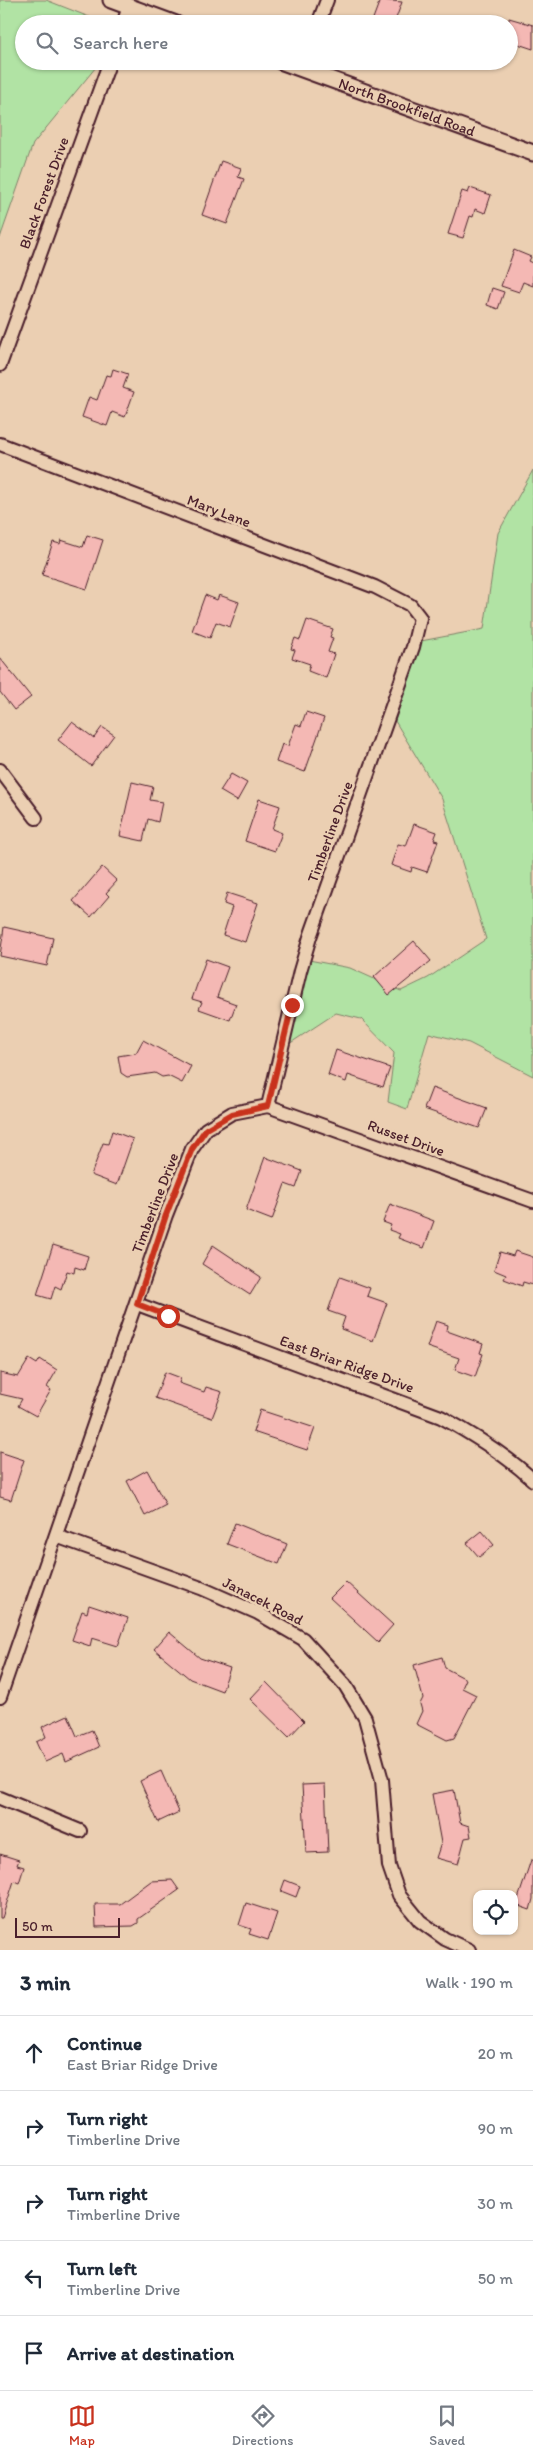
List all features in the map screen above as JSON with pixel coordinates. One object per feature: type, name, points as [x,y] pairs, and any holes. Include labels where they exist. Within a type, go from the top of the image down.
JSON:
[{"type":"street","points":[[111,0],[152,15]]},
{"type":"street","points":[[321,15],[327,0]]},
{"type":"street","points":[[126,15],[129,6]]},
{"type":"street","name":"Black Forest Drive","points":[[0,365],[107,70]]},
{"type":"street","name":"North Brookfield Road","points":[[314,70],[533,153]]},
{"type":"street","name":"Mary Lane","points":[[0,444],[375,587],[410,605],[420,618]]},
{"type":"street","name":"Timberline Drive","points":[[0,1697],[137,1304],[166,1215],[192,1149],[206,1129],[232,1114],[268,1106],[300,971],[414,647],[420,618]]},
{"type":"street","points":[[0,770],[36,818]]},
{"type":"street","name":"Russet Drive","points":[[268,1106],[533,1201]]},
{"type":"street","name":"East Briar Ridge Drive","points":[[137,1304],[441,1416],[473,1434],[511,1460],[533,1480]]},
{"type":"street","name":"Janacek Road","points":[[56,1536],[201,1588],[258,1613],[303,1639],[346,1685],[365,1718],[382,1780],[389,1866],[400,1895],[420,1921],[445,1939],[469,1950]]},
{"type":"street","points":[[0,1798],[80,1831]]},
{"type":"green space","points":[[0,0],[46,0],[84,15],[15,15],[15,70],[94,70],[33,144],[0,238]]},
{"type":"green space","points":[[533,470],[533,1076],[469,1043],[429,1033],[407,1109],[388,1102],[394,1053],[361,1019],[336,1013],[289,1044],[309,960],[350,968],[401,991],[428,978],[486,939],[442,799],[395,721],[421,641],[484,629],[498,533]]},
{"type":"building","points":[[380,0],[402,2],[397,15],[374,15]]},
{"type":"building","points":[[518,21],[533,25],[533,49],[518,44]]},
{"type":"building","points":[[221,161],[241,168],[238,177],[244,179],[227,224],[202,215]]},
{"type":"building","points":[[470,188],[491,195],[485,213],[475,209],[473,217],[470,216],[463,238],[448,234],[462,191],[468,193]]},
{"type":"building","points":[[514,250],[531,257],[529,261],[533,263],[533,286],[523,282],[519,292],[501,286]]},
{"type":"building","points":[[492,288],[504,292],[498,309],[487,305]]},
{"type":"building","points":[[113,369],[128,374],[123,388],[134,392],[125,417],[112,412],[107,426],[82,417],[89,397],[97,400],[106,375],[111,376]]},
{"type":"building","points":[[87,535],[103,540],[87,589],[42,575],[53,542],[60,544],[61,540],[83,547]]},
{"type":"building","points":[[205,595],[217,600],[219,595],[239,602],[230,627],[216,622],[210,638],[192,631]]},
{"type":"building","points":[[307,620],[333,629],[330,637],[333,638],[328,652],[334,654],[326,678],[308,671],[310,664],[292,658],[295,650],[291,649],[295,638],[300,640]]},
{"type":"building","points":[[0,658],[31,697],[14,710],[0,692]]},
{"type":"building","points":[[306,712],[324,718],[305,772],[276,762],[282,744],[288,746],[296,724],[301,726]]},
{"type":"building","points":[[72,722],[94,738],[102,727],[114,735],[91,766],[58,740]]},
{"type":"building","points":[[231,774],[247,783],[237,801],[220,791]]},
{"type":"building","points":[[132,782],[153,787],[150,800],[162,802],[158,822],[148,819],[143,841],[120,836]]},
{"type":"building","points":[[259,799],[280,806],[272,829],[282,833],[275,851],[245,841]]},
{"type":"building","points":[[414,824],[437,832],[434,840],[438,841],[427,872],[412,867],[411,872],[391,865],[398,844],[406,846]]},
{"type":"building","points":[[102,867],[117,881],[106,893],[109,896],[91,917],[73,901]]},
{"type":"building","points":[[227,893],[258,903],[245,942],[223,935],[232,907],[224,904]]},
{"type":"building","points":[[4,927],[53,938],[47,966],[0,956]]},
{"type":"building","points":[[414,941],[431,961],[389,995],[374,977]]},
{"type":"building","points":[[206,959],[228,967],[217,997],[236,1004],[230,1020],[199,1009],[202,1002],[192,999]]},
{"type":"building","points":[[143,1040],[191,1066],[182,1083],[168,1076],[162,1077],[155,1073],[127,1077],[121,1073],[118,1056],[136,1053]]},
{"type":"building","points":[[336,1050],[390,1068],[383,1087],[348,1075],[346,1082],[328,1075]]},
{"type":"building","points":[[432,1088],[487,1108],[479,1128],[424,1109]]},
{"type":"building","points":[[112,1131],[133,1139],[117,1185],[91,1175],[103,1143],[108,1144]]},
{"type":"building","points":[[265,1157],[302,1171],[296,1188],[285,1184],[272,1220],[246,1210]]},
{"type":"building","points":[[390,1204],[434,1221],[424,1248],[398,1238],[400,1234],[389,1230],[391,1225],[383,1222]]},
{"type":"building","points":[[53,1245],[88,1256],[84,1270],[75,1267],[74,1273],[67,1271],[61,1289],[55,1286],[51,1299],[37,1295]]},
{"type":"building","points":[[213,1245],[261,1277],[250,1295],[202,1264]]},
{"type":"building","points":[[515,1251],[533,1257],[533,1285],[523,1282],[522,1286],[504,1279],[506,1275],[494,1270],[500,1252],[513,1256]]},
{"type":"building","points":[[340,1277],[370,1288],[367,1296],[387,1303],[373,1341],[341,1329],[345,1317],[328,1311]]},
{"type":"building","points":[[436,1321],[448,1325],[447,1331],[483,1344],[480,1353],[483,1354],[475,1377],[455,1370],[459,1358],[427,1347]]},
{"type":"building","points":[[29,1359],[37,1364],[40,1359],[57,1370],[47,1387],[51,1390],[36,1416],[18,1406],[22,1399],[0,1394],[0,1373],[18,1377]]},
{"type":"building","points":[[165,1372],[181,1378],[179,1383],[204,1392],[206,1387],[222,1392],[212,1418],[155,1398]]},
{"type":"building","points":[[260,1410],[315,1428],[307,1450],[253,1432]]},
{"type":"building","points":[[0,1452],[24,1460],[11,1500],[0,1497]]},
{"type":"building","points":[[147,1470],[166,1505],[145,1516],[127,1481]]},
{"type":"building","points":[[235,1523],[287,1544],[279,1564],[227,1544]]},
{"type":"building","points":[[482,1531],[494,1545],[479,1557],[467,1543]]},
{"type":"building","points":[[346,1582],[393,1625],[378,1642],[330,1598]]},
{"type":"building","points":[[89,1605],[128,1618],[118,1646],[92,1638],[90,1646],[72,1640],[82,1611],[87,1613]]},
{"type":"building","points":[[169,1632],[200,1658],[230,1668],[222,1691],[190,1679],[154,1649]]},
{"type":"building","points":[[442,1657],[445,1668],[466,1679],[462,1688],[476,1695],[454,1738],[447,1740],[416,1724],[422,1711],[420,1704],[423,1698],[414,1665]]},
{"type":"building","points":[[266,1682],[304,1721],[289,1737],[250,1699]]},
{"type":"building","points":[[68,1715],[77,1736],[92,1730],[99,1747],[66,1762],[63,1754],[45,1762],[36,1742],[46,1737],[42,1727]]},
{"type":"building","points":[[161,1771],[179,1812],[158,1822],[140,1781]]},
{"type":"building","points":[[325,1784],[328,1852],[306,1853],[302,1785]]},
{"type":"building","points":[[454,1790],[460,1823],[469,1826],[471,1837],[465,1838],[458,1864],[436,1858],[441,1843],[432,1794]]},
{"type":"building","points":[[0,1854],[19,1860],[17,1865],[24,1867],[19,1883],[14,1881],[2,1918],[0,1918]]},
{"type":"building","points":[[531,1860],[533,1860],[533,1899],[530,1910],[518,1906],[518,1899]]},
{"type":"building","points":[[172,1880],[179,1890],[138,1919],[138,1923],[133,1926],[96,1927],[95,1904],[120,1904],[151,1881]]},
{"type":"building","points":[[285,1880],[300,1886],[296,1897],[281,1891]]},
{"type":"building","points":[[246,1903],[277,1913],[268,1940],[249,1934],[251,1929],[239,1925]]},
{"type":"route","points":[[168,1316],[137,1304],[166,1215],[192,1149],[206,1129],[232,1114],[268,1106],[275,1070],[292,1005]]}]
